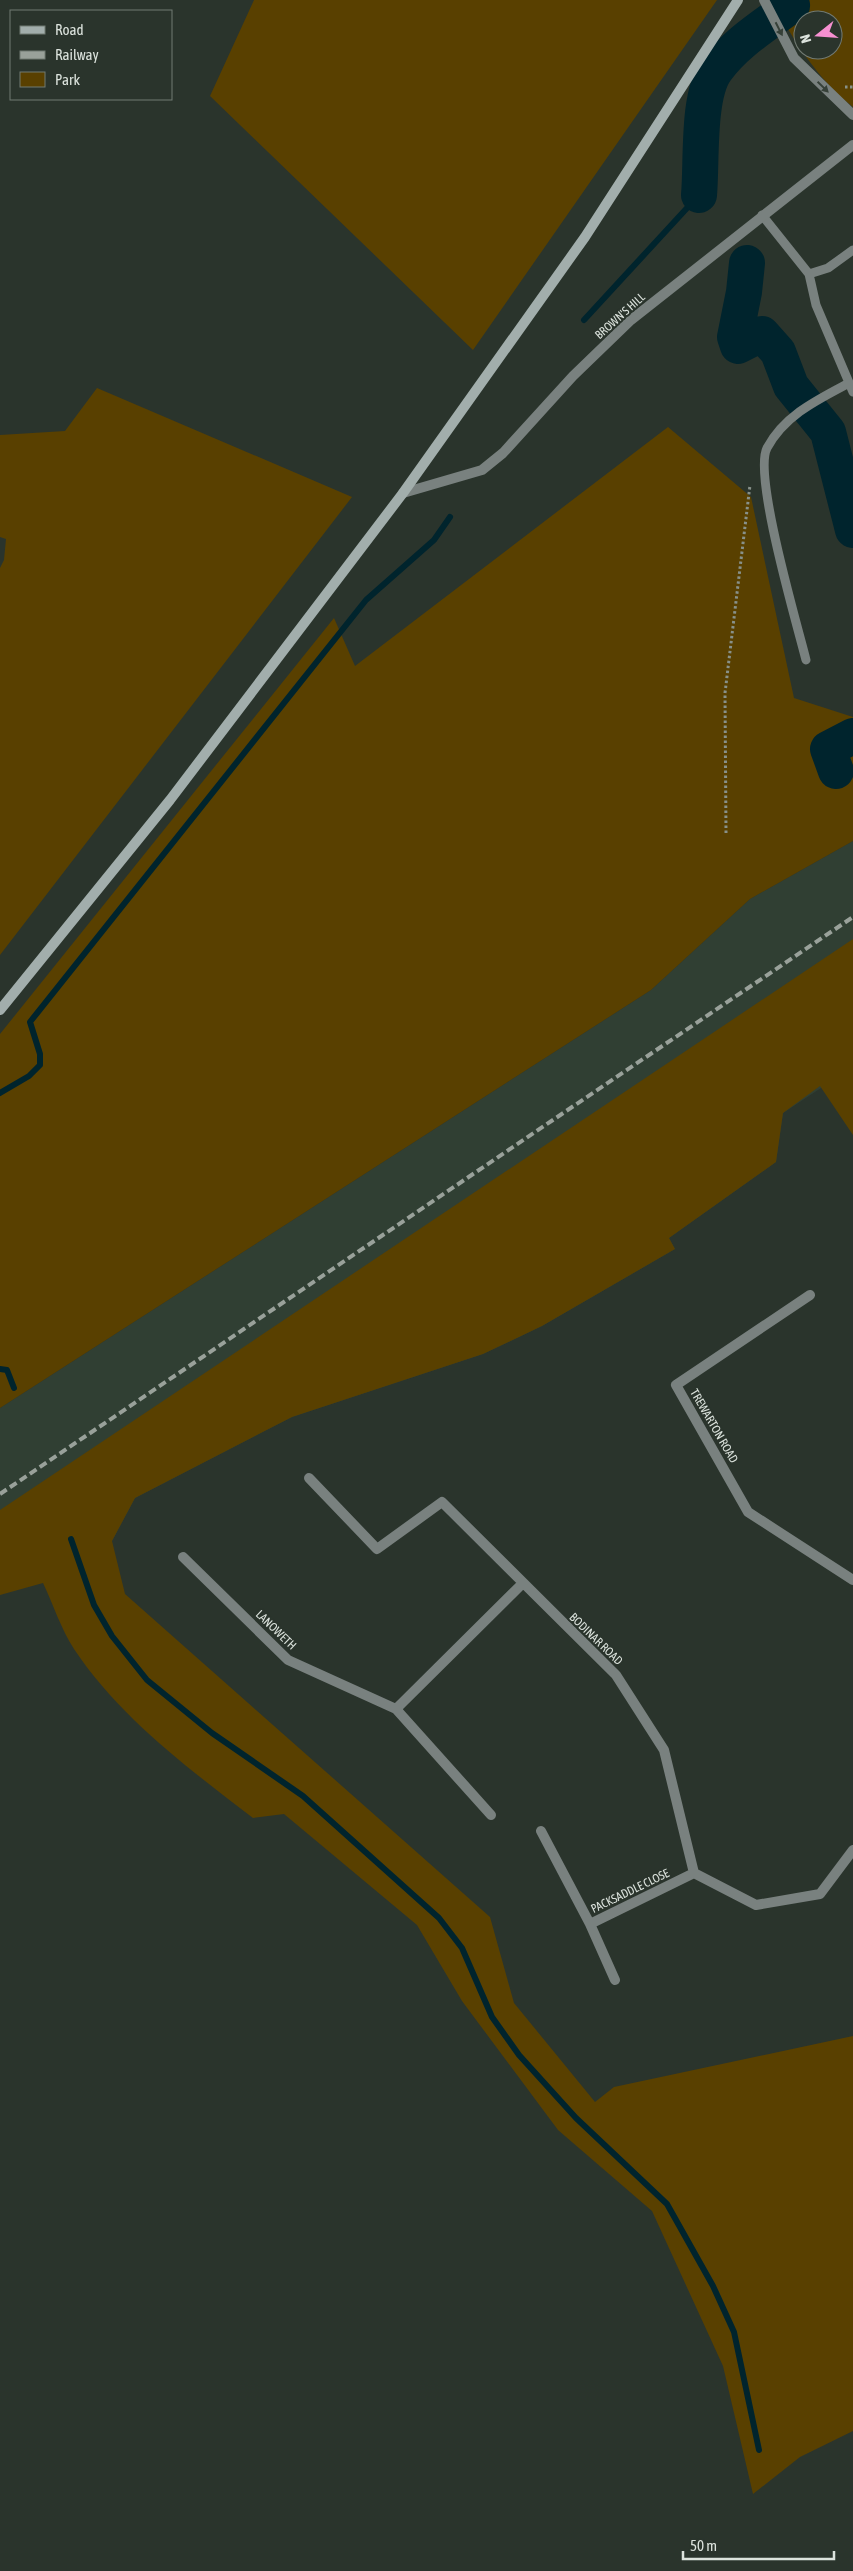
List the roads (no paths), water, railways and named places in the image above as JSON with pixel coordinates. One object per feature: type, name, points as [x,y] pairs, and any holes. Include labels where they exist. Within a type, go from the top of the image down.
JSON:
[{"type":"main road","points":[[0,1010],[170,800],[403,493],[585,238],[738,0]]},
{"type":"street","points":[[764,0],[794,58],[853,115]]},
{"type":"street","name":"BROWN'S HILL","points":[[403,493],[482,470],[503,453],[574,376],[631,320],[853,145]]},
{"type":"street","name":"TREWARTON ROAD","points":[[810,1295],[676,1385],[748,1512],[853,1580]]},
{"type":"street","name":"BODINAR ROAD","points":[[309,1478],[377,1549],[442,1502],[522,1584],[616,1675],[664,1750],[694,1873]]},
{"type":"street","name":"LANOWETH","points":[[184,1557],[288,1660],[396,1709],[491,1815]]},
{"type":"street","points":[[396,1709],[522,1584]]},
{"type":"street","name":"PACKSADDLE CLOSE","points":[[541,1831],[590,1924],[694,1873]]},
{"type":"street","points":[[694,1873],[756,1905],[820,1894],[853,1850]]},
{"type":"street","points":[[590,1924],[615,1980]]},
{"type":"lane","points":[[762,215],[809,274],[816,305],[853,392]]},
{"type":"lane","points":[[809,274],[828,268],[853,250]]},
{"type":"lane","points":[[806,660],[769,507],[764,478],[766,450],[781,427],[800,409],[849,382]]},
{"type":"waterway","points":[[699,195],[703,113],[710,82],[716,70],[732,51],[792,5],[791,0]]},
{"type":"waterway","points":[[584,320],[699,195]]},
{"type":"waterway","points":[[747,263],[744,292],[735,337],[738,346],[762,334],[778,352],[791,386],[828,432],[853,530]]},
{"type":"waterway","points":[[0,1093],[29,1076],[40,1065],[40,1054],[30,1022],[366,600],[434,540],[450,517]]},
{"type":"waterway","points":[[836,771],[828,749],[853,736]]},
{"type":"waterway","points":[[0,1369],[7,1370],[14,1388]]},
{"type":"waterway","points":[[71,1539],[94,1605],[112,1636],[147,1680],[212,1733],[303,1796],[439,1918],[462,1948],[492,2017],[519,2055],[576,2118],[667,2204],[713,2286],[734,2332],[759,2450]]},
{"type":"railway","points":[[0,1494],[853,917]]}]
